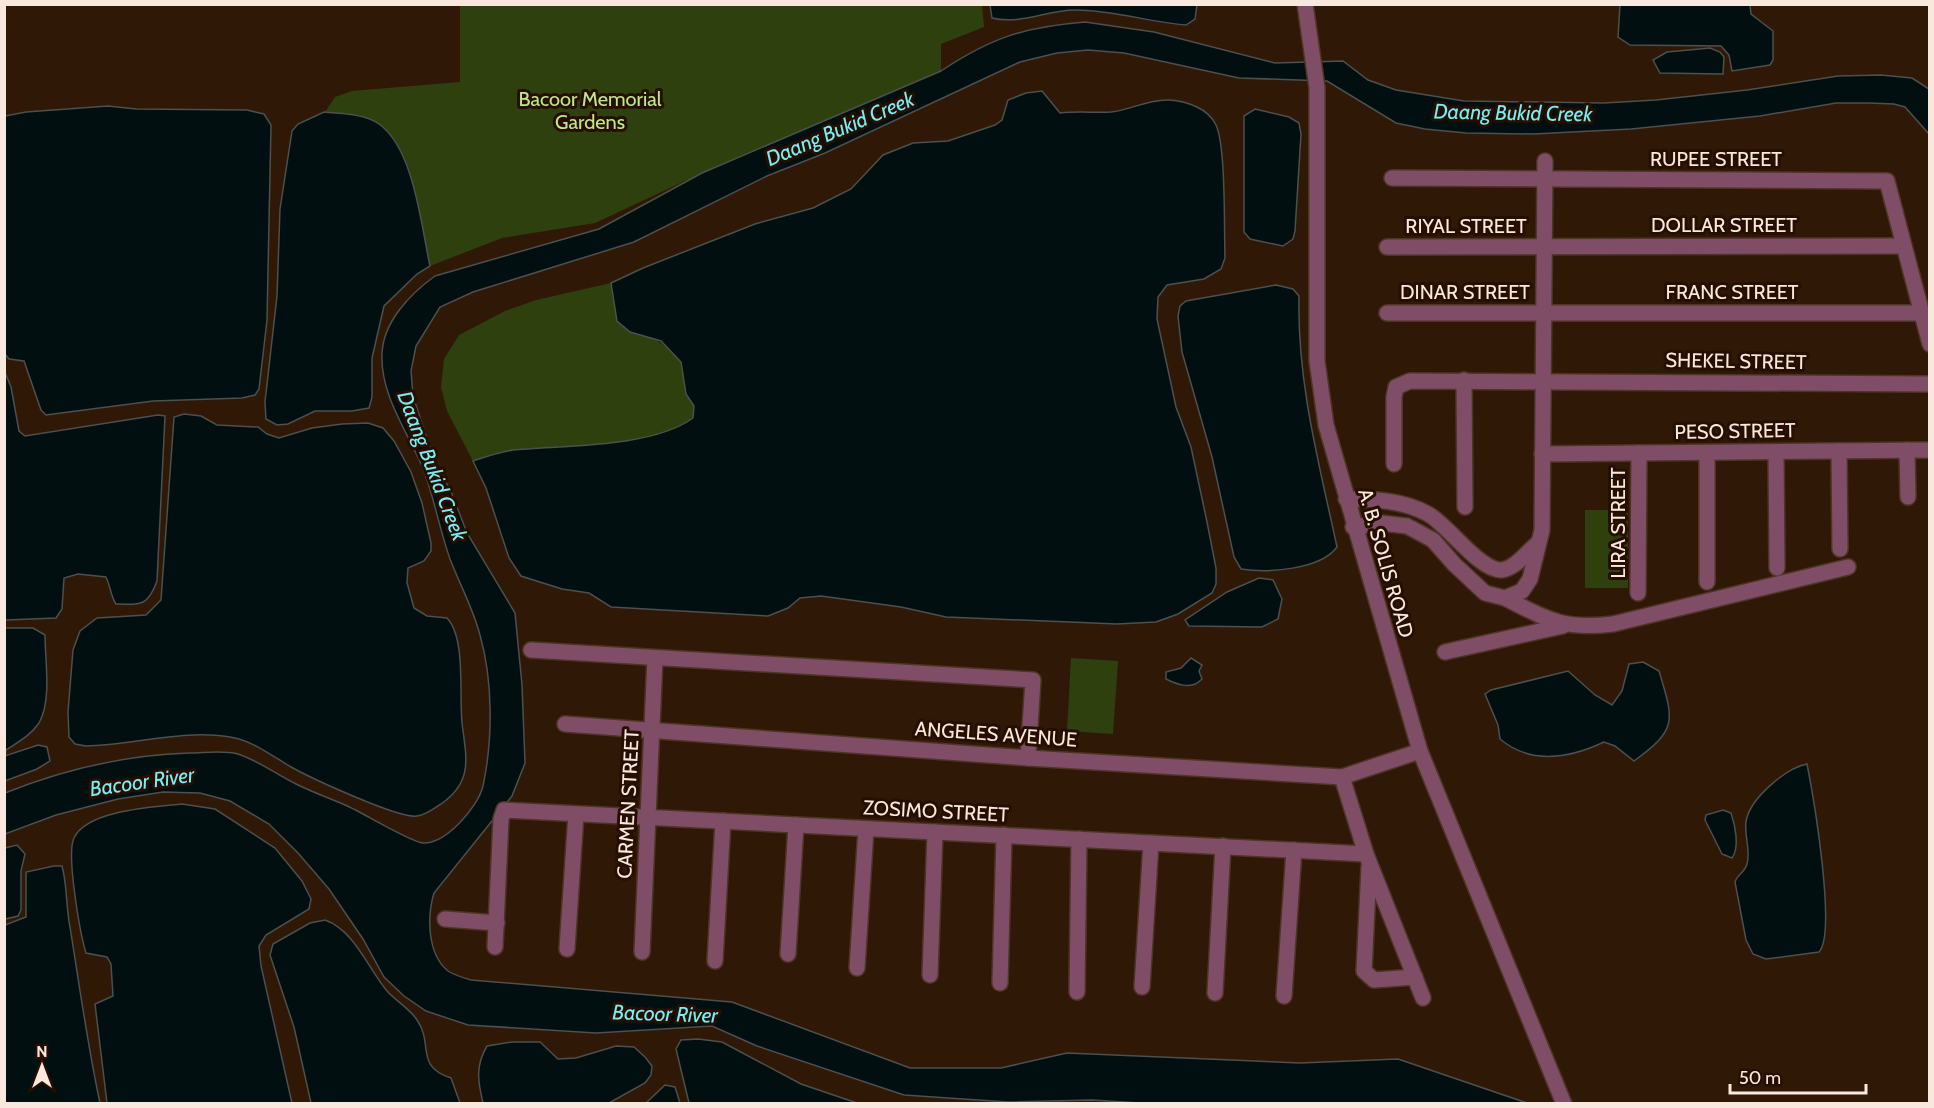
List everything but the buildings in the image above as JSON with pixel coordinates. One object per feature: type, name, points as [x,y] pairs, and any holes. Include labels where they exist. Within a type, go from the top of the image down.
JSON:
[{"type":"street","name":"A. B. SOLIS ROAD","points":[[1305,4],[1317,88],[1317,361],[1326,425],[1353,527],[1420,751],[1564,1104]]},
{"type":"street","points":[[1505,598],[1522,591],[1530,579],[1542,530],[1545,161]]},
{"type":"street","name":"RUPEE STREET","points":[[1392,178],[1887,181],[1904,246]]},
{"type":"street","name":"DOLLAR STREET","points":[[1544,246],[1904,246]]},
{"type":"street","name":"RIYAL STREET","points":[[1388,247],[1544,246]]},
{"type":"street","points":[[1904,246],[1929,344]]},
{"type":"street","name":"FRANC STREET","points":[[1542,313],[1922,313]]},
{"type":"street","name":"DINAR STREET","points":[[1388,314],[1542,313]]},
{"type":"street","points":[[1464,380],[1465,507]]},
{"type":"street","name":"SHEKEL STREET","points":[[1394,464],[1396,387],[1410,381],[1929,384]]},
{"type":"street","points":[[1907,450],[1908,496]]},
{"type":"street","name":"PESO STREET","points":[[1542,454],[1929,450]]},
{"type":"street","points":[[1839,451],[1840,549]]},
{"type":"street","points":[[1776,452],[1777,568]]},
{"type":"street","name":"LIRA STREET","points":[[1638,593],[1639,453]]},
{"type":"street","points":[[1707,453],[1707,582]]},
{"type":"street","points":[[1346,499],[1384,500],[1427,514],[1483,563],[1498,570],[1510,568],[1538,543]]},
{"type":"street","points":[[1353,527],[1381,523],[1407,526],[1433,540],[1454,564],[1485,593],[1505,598],[1549,621],[1566,626],[1585,627],[1613,624],[1848,567]]},
{"type":"street","points":[[1445,652],[1566,626]]},
{"type":"street","points":[[531,650],[1033,680],[1029,758]]},
{"type":"street","name":"CARMEN STREET","points":[[642,952],[655,658]]},
{"type":"street","name":"ANGELES AVENUE","points":[[565,724],[1029,758],[1342,777],[1420,751]]},
{"type":"street","points":[[1342,777],[1367,858],[1423,998]]},
{"type":"street","name":"ZOSIMO STREET","points":[[497,922],[501,819],[504,810],[1223,846],[1294,850],[1367,858]]},
{"type":"street","points":[[567,949],[576,814]]},
{"type":"street","points":[[715,961],[723,821]]},
{"type":"street","points":[[788,954],[796,825]]},
{"type":"street","points":[[856,968],[866,828]]},
{"type":"street","points":[[930,975],[935,832]]},
{"type":"street","points":[[1000,983],[1004,836]]},
{"type":"street","points":[[1077,992],[1079,839]]},
{"type":"street","points":[[1142,987],[1151,843]]},
{"type":"street","points":[[1215,993],[1223,846]]},
{"type":"street","points":[[1284,996],[1294,850]]},
{"type":"street","points":[[1367,858],[1364,971],[1374,980],[1415,977]]},
{"type":"street","points":[[445,919],[497,922],[495,947]]},
{"type":"green space","name":"Bacoor Memorial Gardens","points":[[460,5],[982,5],[984,27],[941,44],[941,71],[702,173],[595,223],[502,238],[430,266],[421,221],[361,115],[325,112],[335,97],[352,91],[460,82]]},
{"type":"green space","points":[[611,283],[617,321],[666,346],[680,361],[687,393],[694,406],[693,418],[675,428],[631,440],[606,444],[513,450],[473,461],[447,411],[441,387],[444,359],[459,335],[505,311],[536,300]]},
{"type":"green space","points":[[1585,510],[1628,510],[1628,588],[1585,588]]},
{"type":"green space","points":[[1071,658],[1118,661],[1113,734],[1067,731]]},
{"type":"water","points":[[990,5],[1197,5],[1195,19],[1186,25],[1075,10],[1023,19],[1002,20],[992,18]]},
{"type":"water","points":[[1620,5],[1750,5],[1751,14],[1773,31],[1773,60],[1770,65],[1732,71],[1729,55],[1721,46],[1630,45],[1618,37]]},
{"type":"water","points":[[1085,22],[1154,32],[1275,63],[1343,61],[1368,80],[1396,90],[1464,101],[1604,103],[1747,90],[1838,76],[1881,75],[1912,78],[1929,89],[1929,134],[1905,107],[1869,103],[1836,103],[1760,116],[1631,129],[1533,134],[1466,133],[1425,129],[1396,123],[1327,81],[1239,78],[1124,53],[1088,50],[1057,53],[1020,62],[825,153],[767,176],[634,242],[473,292],[440,307],[416,346],[411,371],[413,396],[436,466],[450,489],[467,533],[515,613],[522,685],[525,763],[512,796],[434,893],[430,912],[430,934],[436,955],[448,971],[471,980],[732,1002],[910,1068],[1001,1068],[1067,1053],[1300,1063],[1398,1059],[1527,1103],[1156,1104],[1092,1100],[1008,1102],[904,1095],[757,1046],[712,1026],[596,1033],[468,1025],[426,1011],[404,996],[384,977],[363,939],[329,889],[298,853],[269,824],[230,801],[200,793],[163,792],[118,799],[56,815],[5,834],[5,793],[27,784],[72,770],[118,760],[165,754],[220,752],[238,754],[253,760],[296,784],[417,841],[432,842],[451,831],[468,814],[483,786],[489,749],[489,691],[484,653],[477,625],[450,559],[422,466],[385,383],[382,354],[384,342],[387,331],[400,310],[416,291],[435,276],[599,229],[702,173],[941,71],[993,42],[1044,27]]},
{"type":"water","points":[[1710,48],[1720,52],[1724,57],[1723,74],[1660,73],[1653,60],[1667,52]]},
{"type":"water","points":[[1042,91],[1060,113],[1111,112],[1154,101],[1169,100],[1196,106],[1208,114],[1216,125],[1223,169],[1225,258],[1221,269],[1204,279],[1167,285],[1158,297],[1157,319],[1176,407],[1191,447],[1207,522],[1216,568],[1216,584],[1212,593],[1178,614],[1156,622],[1117,624],[946,617],[901,607],[821,596],[800,598],[788,608],[768,616],[611,607],[589,593],[562,589],[521,576],[509,558],[486,488],[473,461],[513,450],[631,440],[676,428],[693,418],[694,406],[686,394],[681,362],[661,341],[630,332],[617,321],[611,283],[755,224],[813,208],[851,189],[883,155],[913,143],[948,141],[995,125],[1002,120],[1008,100],[1026,93]]},
{"type":"water","points":[[108,106],[136,109],[247,110],[264,114],[271,125],[267,320],[259,389],[255,395],[242,398],[153,401],[46,415],[41,410],[24,361],[9,359],[5,354],[5,116],[26,112]]},
{"type":"water","points":[[1255,109],[1289,117],[1299,123],[1301,134],[1295,231],[1293,239],[1283,246],[1250,239],[1244,232],[1244,116]]},
{"type":"water","points":[[324,112],[373,120],[391,136],[408,169],[414,189],[430,266],[417,274],[384,306],[372,358],[372,397],[369,408],[352,411],[315,411],[288,424],[277,425],[266,419],[265,402],[277,296],[280,209],[292,131],[298,124]]},
{"type":"water","points":[[1276,285],[1293,289],[1299,296],[1299,328],[1305,392],[1337,547],[1319,561],[1293,568],[1241,569],[1234,557],[1212,457],[1182,352],[1178,316],[1180,306],[1186,301]]},
{"type":"water","points":[[4,370],[11,387],[19,431],[25,436],[158,415],[165,416],[157,581],[147,600],[138,604],[116,604],[106,577],[78,574],[64,578],[62,609],[56,618],[5,620]]},
{"type":"water","points":[[184,414],[201,416],[217,425],[258,427],[267,434],[279,438],[312,428],[368,423],[383,428],[394,441],[411,472],[422,503],[431,543],[431,551],[424,561],[408,568],[407,583],[414,608],[427,616],[447,618],[453,627],[459,652],[465,768],[459,786],[452,795],[427,813],[417,816],[407,815],[355,797],[291,767],[257,746],[235,738],[216,735],[179,736],[86,746],[75,744],[69,737],[68,712],[73,650],[80,631],[97,618],[146,615],[161,600],[174,417]]},
{"type":"water","points":[[1259,578],[1273,580],[1282,599],[1278,619],[1262,627],[1189,626],[1185,620],[1227,592]]},
{"type":"water","points":[[5,628],[33,628],[45,635],[47,692],[39,723],[28,735],[6,750],[5,756]]},
{"type":"water","points":[[1191,658],[1202,665],[1199,671],[1202,679],[1194,684],[1185,685],[1166,679],[1166,672],[1181,668]]},
{"type":"water","points":[[1643,662],[1659,671],[1668,702],[1669,723],[1659,740],[1634,761],[1615,746],[1604,742],[1564,755],[1538,756],[1525,753],[1500,739],[1498,725],[1485,694],[1491,690],[1568,671],[1595,695],[1612,705],[1622,691],[1629,664]]},
{"type":"water","points":[[38,745],[47,747],[50,761],[37,769],[5,781],[5,756]]},
{"type":"water","points":[[1807,764],[1825,892],[1824,940],[1819,952],[1766,959],[1753,954],[1746,940],[1735,882],[1746,867],[1748,859],[1746,822],[1754,804],[1770,786],[1789,772]]},
{"type":"water","points":[[182,804],[215,809],[275,848],[302,881],[311,899],[309,909],[266,935],[259,946],[261,966],[292,1103],[107,1103],[95,1004],[113,996],[111,964],[107,957],[86,953],[77,912],[73,876],[74,838],[81,829],[93,821],[107,816],[139,809]]},
{"type":"water","points":[[1723,810],[1731,813],[1735,830],[1736,848],[1732,858],[1722,854],[1705,820],[1706,815]]},
{"type":"water","points":[[17,845],[25,854],[21,871],[21,910],[18,916],[5,919],[5,848]]},
{"type":"water","points":[[62,866],[64,873],[83,1012],[100,1103],[5,1103],[5,925],[26,917],[26,872]]},
{"type":"water","points":[[325,920],[344,932],[387,991],[417,1020],[422,1029],[428,1061],[440,1073],[451,1078],[460,1103],[311,1103],[294,1027],[270,955],[273,944],[310,923]]},
{"type":"water","points":[[698,1039],[722,1042],[801,1084],[857,1103],[689,1103],[676,1049],[681,1040]]},
{"type":"water","points":[[512,1042],[540,1042],[558,1059],[576,1058],[616,1046],[634,1047],[652,1066],[651,1075],[645,1083],[609,1103],[483,1103],[479,1067],[483,1053],[487,1046]]},
{"type":"water","points":[[665,1085],[675,1087],[680,1103],[646,1103]]},
{"type":"water label","name":"Daang Bukid Creek","points":[[1513,113]]},
{"type":"water label","name":"Daang Bukid Creek","points":[[840,129]]},
{"type":"water label","name":"Daang Bukid Creek","points":[[432,466]]},
{"type":"water label","name":"Bacoor River","points":[[142,782]]},
{"type":"water label","name":"Bacoor River","points":[[665,1014]]}]
